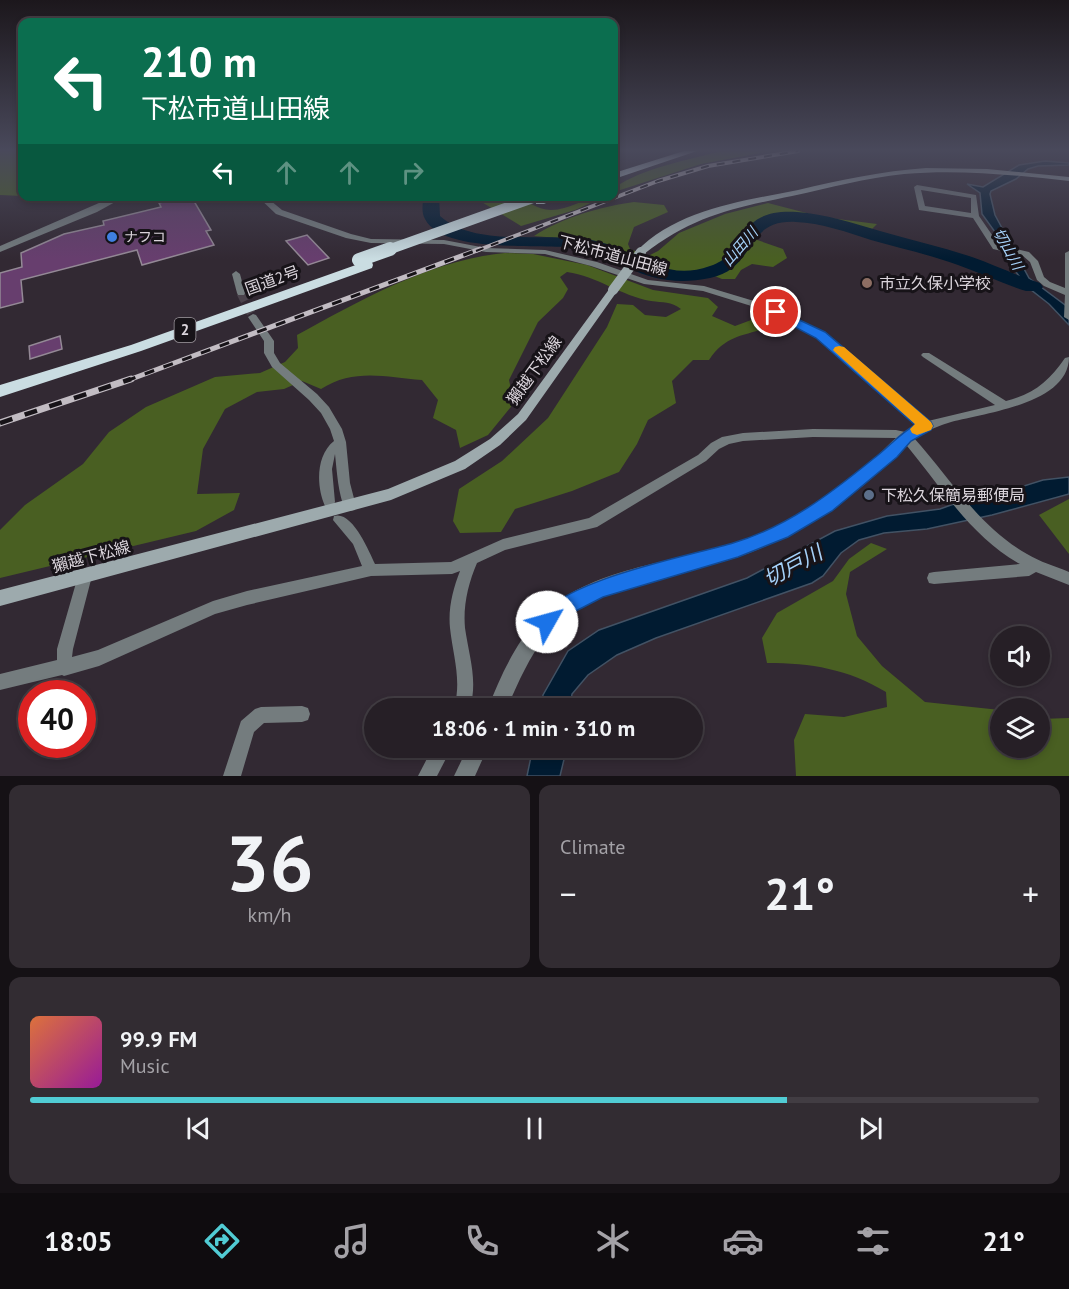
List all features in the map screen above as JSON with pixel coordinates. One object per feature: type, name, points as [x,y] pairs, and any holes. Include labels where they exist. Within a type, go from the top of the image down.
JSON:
[{"type":"highway","name":"国道2号","points":[[0,391],[146,344],[531,201]]},
{"type":"highway","name":"国道2号","points":[[0,381],[131,340],[363,262]]},
{"type":"main road","name":"獺越下松線","points":[[0,598],[350,506],[428,481],[460,465],[495,442],[522,417],[641,252],[680,224],[711,211],[740,203],[823,187]]},
{"type":"street","points":[[917,187],[922,208],[975,216]]},
{"type":"street","points":[[919,187],[974,196],[975,216],[996,247],[1020,252],[1034,261],[1040,278],[1047,284],[1068,293]]},
{"type":"street","points":[[0,249],[112,201]]},
{"type":"street","name":"下松市道山田線","points":[[266,201],[279,212],[349,236],[371,241],[444,242],[486,250],[545,252],[594,264],[647,282],[704,289],[764,308],[788,317],[821,335],[926,426]]},
{"type":"street","points":[[1069,253],[1069,316]]},
{"type":"street","points":[[236,274],[241,293]]},
{"type":"street","points":[[253,317],[269,340],[270,353],[276,365],[313,397],[324,410],[340,442],[344,483],[350,506]]},
{"type":"street","points":[[927,355],[1005,406]]},
{"type":"street","points":[[501,698],[522,652],[547,622],[567,605],[599,589],[738,550],[782,532],[826,506],[892,453],[906,437],[926,426],[1005,406],[1039,392],[1060,377],[1069,360]]},
{"type":"street","points":[[0,682],[99,658],[213,608],[371,570],[452,568],[512,543],[592,523],[702,458],[726,440],[813,433],[896,434],[906,437],[979,525],[1015,555],[1069,579]]},
{"type":"street","points":[[329,501],[325,481],[326,466],[332,450],[340,442]]},
{"type":"street","points":[[339,520],[358,540],[371,570]]},
{"type":"street","points":[[466,698],[467,673],[458,630],[458,613],[462,579],[471,561]]},
{"type":"street","points":[[934,578],[1029,570],[1034,564]]},
{"type":"street","points":[[64,668],[65,650],[85,576]]},
{"type":"street","points":[[232,776],[247,727],[261,715],[302,714]]},
{"type":"street","points":[[427,776],[437,758]]},
{"type":"street","points":[[464,776],[473,758]]},
{"type":"green space","points":[[0,187],[18,187],[18,196],[0,195]]},
{"type":"green space","points":[[480,201],[526,201],[551,210],[584,201],[595,201],[575,210],[521,226]]},
{"type":"green space","points":[[634,202],[664,205],[668,212],[634,227],[628,244],[630,249],[648,256],[658,251],[679,233],[725,214],[768,203],[822,217],[877,224],[872,229],[804,217],[788,216],[772,219],[757,225],[743,235],[783,249],[787,258],[773,267],[752,264],[741,270],[735,279],[722,279],[702,271],[660,271],[642,265],[595,241],[534,236],[557,223],[582,214]]},
{"type":"green space","points":[[505,253],[533,254],[587,265],[653,290],[708,298],[718,307],[712,316],[735,326],[762,316],[773,325],[730,340],[709,360],[693,360],[672,381],[676,403],[648,420],[637,444],[619,472],[572,491],[515,509],[501,532],[460,533],[453,521],[459,489],[502,461],[548,418],[607,327],[617,304],[633,305],[645,315],[666,317],[681,309],[670,303],[629,295],[589,278],[567,272],[560,277],[568,289],[563,298],[538,322],[509,380],[514,403],[488,435],[460,448],[456,430],[433,418],[438,400],[422,380],[358,376],[333,382],[321,389],[302,381],[284,389],[257,392],[225,409],[203,449],[197,494],[240,493],[234,510],[196,531],[0,578],[0,530],[25,505],[83,464],[109,432],[146,407],[215,377],[260,373],[285,362],[298,348],[297,335],[397,284],[450,264]]},
{"type":"green space","points":[[1069,499],[1069,554],[1039,515]]},
{"type":"green space","points":[[871,543],[887,549],[850,572],[846,594],[857,636],[882,666],[925,702],[990,709],[990,758],[1050,758],[1050,719],[1069,718],[1069,776],[796,776],[794,740],[805,714],[844,717],[887,707],[886,692],[858,678],[814,666],[767,663],[762,638],[777,613],[833,581],[849,559]]},
{"type":"water","name":"切山川","points":[[972,187],[999,187],[990,194],[995,215],[1029,278],[1069,308],[1069,325],[1049,304],[1031,290],[1000,276],[1019,276],[1010,264],[1003,243],[982,214],[980,193]]},
{"type":"water","name":"切戸川","points":[[1069,477],[1069,494],[992,515],[927,529],[884,533],[859,540],[841,553],[823,576],[812,583],[656,638],[617,655],[588,675],[572,694],[571,698],[543,698],[568,651],[599,630],[747,578],[835,531],[887,516],[940,509],[965,500],[1005,492],[1043,480]]},
{"type":"water","points":[[531,758],[564,758],[560,776],[527,776]]},
{"type":"building","points":[[194,201],[211,230],[206,231],[214,245],[142,265],[137,250],[21,280],[23,302],[0,308],[0,273],[22,267],[21,253],[64,234],[104,225],[103,221],[161,207],[159,203]]},
{"type":"building","points":[[307,235],[329,258],[308,265],[286,241]]},
{"type":"building","points":[[60,336],[62,349],[30,359],[29,346]]},
{"type":"waterway","name":"山田川","points":[[431,201],[433,219],[443,228],[460,235],[481,239],[587,244],[664,275],[678,277],[717,270],[731,261],[757,226],[767,220],[780,217],[798,217],[835,224],[944,255],[1033,287]]},
{"type":"tunnel","points":[[241,293],[253,317]]},
{"type":"railway","points":[[618,196],[642,187]]},
{"type":"railway","points":[[476,251],[606,201]]},
{"type":"railway","points":[[126,381],[480,249]]},
{"type":"railway","points":[[0,423],[131,379]]},
{"type":"slow traffic","points":[[839,350],[926,426],[917,429]]},
{"type":"place","name":"ナフコ","points":[[112,237]]},
{"type":"place","name":"市立久保小学校","points":[[867,283]]},
{"type":"place","name":"下松久保簡易郵便局","points":[[869,495]]},
{"type":"route","points":[[547,622],[567,605],[599,589],[738,550],[782,532],[826,506],[892,453],[906,437],[926,426],[821,335],[776,312]]}]
